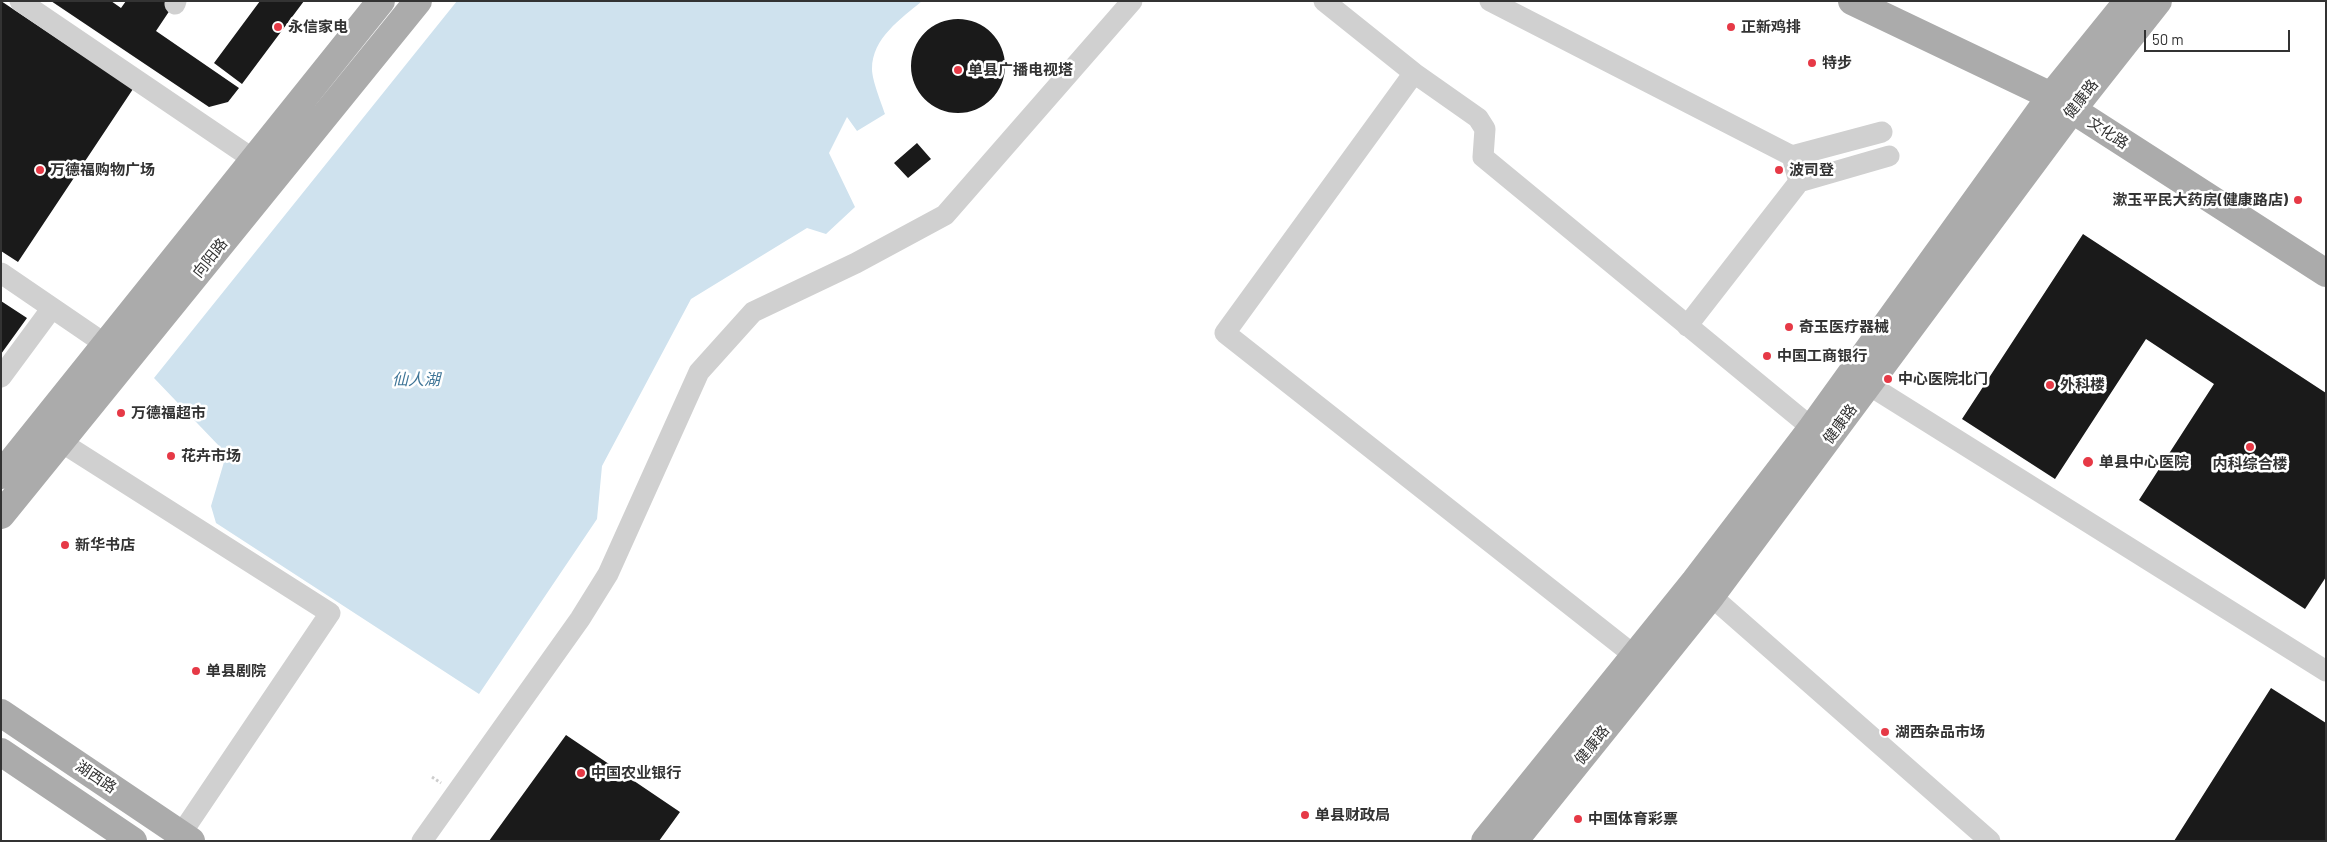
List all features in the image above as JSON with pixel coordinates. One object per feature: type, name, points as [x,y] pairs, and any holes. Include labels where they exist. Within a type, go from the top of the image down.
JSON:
[{"type":"main road","name":"向阳路","points":[[1,474],[380,1]]},
{"type":"main road","name":"向阳路","points":[[1,515],[418,1]]},
{"type":"main road","name":"文化路","points":[[1852,1],[2062,103],[2326,273]]},
{"type":"main road","name":"健康路","points":[[1514,841],[1711,596],[1869,385],[2062,103],[2128,1]]},
{"type":"main road","name":"健康路","points":[[1485,841],[1635,656],[2062,103],[2158,1]]},
{"type":"main road","name":"湖西路","points":[[1,714],[186,837]]},
{"type":"main road","points":[[1,752],[133,841]]},
{"type":"street","points":[[20,1],[253,159]]},
{"type":"street","points":[[422,841],[580,619],[608,574],[699,372],[753,312],[856,263],[945,215],[1132,1]]},
{"type":"street","points":[[1324,1],[1414,73],[1478,118],[1485,129],[1483,157],[1812,428]]},
{"type":"street","points":[[1490,1],[1792,156],[1882,132]]},
{"type":"street","points":[[1414,73],[1225,333],[1635,656]]},
{"type":"street","points":[[1792,156],[1799,182]]},
{"type":"street","points":[[1686,326],[1799,182],[1889,156]]},
{"type":"street","points":[[1,273],[105,344]]},
{"type":"street","points":[[1,377],[52,308]]},
{"type":"street","points":[[1869,385],[2326,671]]},
{"type":"street","points":[[61,442],[330,613],[186,837]]},
{"type":"street","points":[[1711,596],[1990,841]]},
{"type":"water","name":"仙人湖","points":[[457,1],[922,1],[889,30],[882,39],[873,58],[873,79],[885,114],[857,131],[847,117],[829,153],[855,207],[826,234],[807,228],[691,299],[602,466],[597,519],[479,694],[216,523],[211,506],[224,462],[220,447],[154,378]]},
{"type":"building","name":"万德福购物广场","points":[[1,1],[133,89],[18,262],[1,251]]},
{"type":"building","points":[[51,1],[111,1],[121,8],[126,1],[176,1],[156,31],[239,88],[228,102],[209,107]]},
{"type":"building","points":[[260,1],[304,1],[242,84],[214,63]]},
{"type":"building","name":"单县广播电视塔","points":[[958,19],[976,23],[991,33],[1001,48],[1005,66],[1001,84],[991,99],[976,109],[958,113],[940,109],[925,99],[915,84],[911,66],[915,48],[925,33],[940,23]]},
{"type":"building","points":[[917,143],[931,159],[908,178],[894,163]]},
{"type":"building","points":[[2083,234],[2326,393],[2326,577],[2305,609],[2139,500],[2214,384],[2146,339],[2055,479],[1962,419]]},
{"type":"building","points":[[1,301],[27,318],[1,354]]},
{"type":"building","points":[[2271,688],[2326,723],[2326,841],[2174,841]]},
{"type":"building","name":"中国农业银行","points":[[566,735],[680,812],[659,841],[489,841]]},
{"type":"place","name":"永信家电","points":[[278,27]]},
{"type":"place","name":"正新鸡排","points":[[1731,27]]},
{"type":"place","name":"特步","points":[[1812,63]]},
{"type":"place","name":"单县广播电视塔","points":[[958,70]]},
{"type":"place","name":"万德福购物广场","points":[[40,170]]},
{"type":"place","name":"波司登","points":[[1779,170]]},
{"type":"place","name":"漱玉平民大药房(健康路店)","points":[[2298,200]]},
{"type":"place","name":"奇玉医疗器械","points":[[1789,327]]},
{"type":"place","name":"中国工商银行","points":[[1767,356]]},
{"type":"place","name":"中心医院北门","points":[[1888,379]]},
{"type":"place","name":"外科楼","points":[[2050,385]]},
{"type":"place","name":"万德福超市","points":[[121,413]]},
{"type":"place","name":"内科综合楼","points":[[2250,447]]},
{"type":"place","name":"花卉市场","points":[[171,456]]},
{"type":"place","name":"单县中心医院","points":[[2088,462]]},
{"type":"place","name":"新华书店","points":[[65,545]]},
{"type":"place","name":"单县剧院","points":[[196,671]]},
{"type":"place","name":"湖西杂品市场","points":[[1885,732]]},
{"type":"place","name":"中国农业银行","points":[[581,773]]},
{"type":"place","name":"单县财政局","points":[[1305,815]]},
{"type":"place","name":"中国体育彩票","points":[[1578,819]]}]
